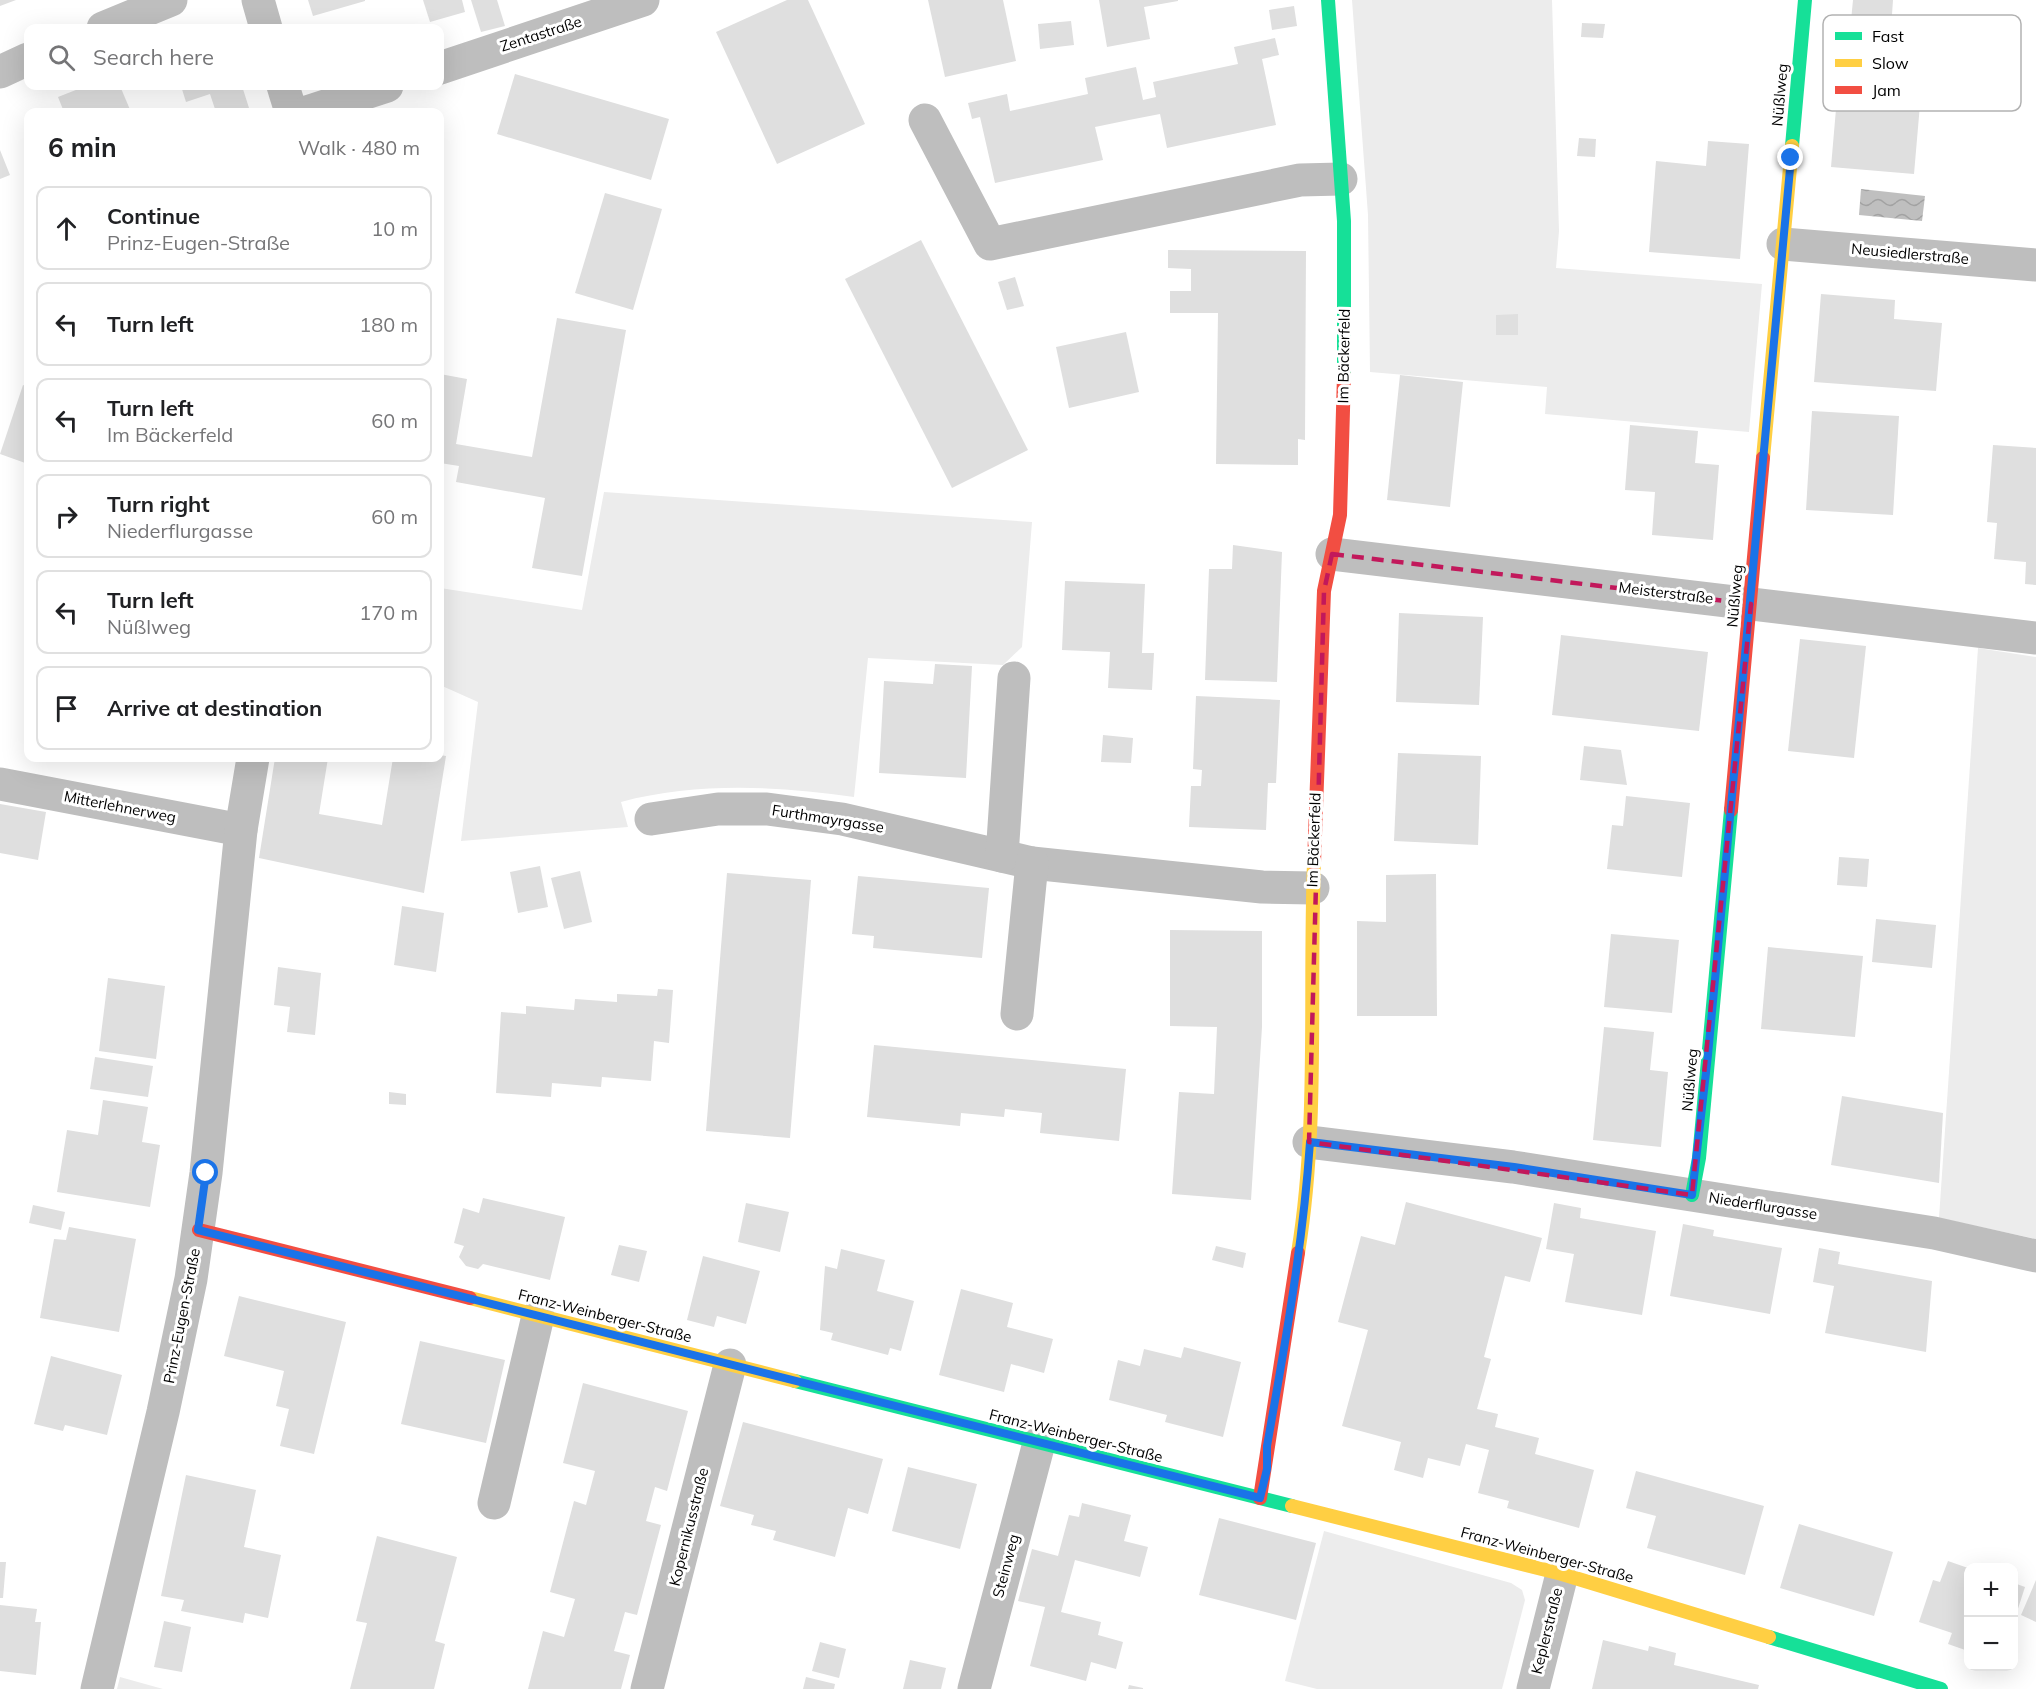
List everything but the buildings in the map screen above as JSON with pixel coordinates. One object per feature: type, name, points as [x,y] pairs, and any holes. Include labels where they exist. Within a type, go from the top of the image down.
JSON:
[{"type":"street","points":[[113,24],[171,0]]},
{"type":"street","points":[[258,0],[265,24]]},
{"type":"street","name":"Zentastraße","points":[[444,67],[643,0]]},
{"type":"street","name":"Im Bäckerfeld","points":[[1260,1498],[1267,1469],[1267,1446],[1295,1288],[1305,1212],[1310,1142],[1312,888],[1324,591],[1340,515],[1345,356],[1341,179],[1328,0]]},
{"type":"street","name":"Nüßlweg","points":[[1692,1195],[1700,1147],[1805,0]]},
{"type":"street","points":[[0,72],[24,61]]},
{"type":"street","points":[[284,90],[290,108]]},
{"type":"street","points":[[318,108],[375,90]]},
{"type":"street","points":[[924,120],[990,244],[1300,180],[1341,179]]},
{"type":"street","name":"Neusiedlerstraße","points":[[1783,244],[2036,265]]},
{"type":"street","name":"Meisterstraße","points":[[1332,554],[2036,638]]},
{"type":"street","points":[[1014,678],[1017,1014]]},
{"type":"street","name":"Prinz-Eugen-Straße","points":[[97,1689],[163,1412],[198,1230],[241,830],[252,762]]},
{"type":"street","name":"Mitterlehnerweg","points":[[0,784],[241,830]]},
{"type":"street","name":"Furthmayrgasse","points":[[651,819],[718,809],[767,809],[842,819],[1017,859],[1262,887],[1312,888]]},
{"type":"street","name":"Niederflurgasse","points":[[1310,1142],[1502,1165],[1934,1233],[2036,1256]]},
{"type":"street","name":"Franz-Weinberger-Straße","points":[[198,1230],[1562,1574],[1941,1689]]},
{"type":"street","points":[[494,1503],[538,1316]]},
{"type":"street","name":"Kopernikusstraße","points":[[647,1689],[730,1365]]},
{"type":"street","name":"Steinweg","points":[[974,1689],[1039,1443]]},
{"type":"street","name":"Keplerstraße","points":[[1533,1689],[1562,1574]]},
{"type":"highlighted area","points":[[1332,554],[1751,604],[1692,1195],[1309,1142],[1324,591]]},
{"type":"shaded area","points":[[1352,0],[1552,0],[1559,231],[1556,268],[1762,284],[1749,432],[1545,414],[1547,387],[1370,372],[1368,215]]},
{"type":"shaded area","points":[[604,492],[1032,522],[1022,647],[1003,665],[868,658],[854,797],[767,788],[678,791],[621,802],[628,827],[461,841],[478,702],[444,687],[444,589],[582,610]]},
{"type":"shaded area","points":[[1978,648],[2036,657],[2036,1239],[1939,1218]]},
{"type":"shaded area","points":[[1324,1531],[1511,1583],[1522,1590],[1525,1600],[1502,1689],[1317,1689],[1285,1681]]},
{"type":"shaded area","points":[[120,1677],[163,1689],[117,1689]]},
{"type":"water","points":[[1861,189],[1925,196],[1922,221],[1859,215]]},
{"type":"traffic: fast","points":[[1328,0],[1344,221],[1344,375]]},
{"type":"traffic: fast","points":[[1792,146],[1805,0]]},
{"type":"traffic: fast","points":[[1692,1195],[1699,1158],[1731,810]]},
{"type":"traffic: fast","points":[[795,1381],[1292,1506]]},
{"type":"traffic: fast","points":[[1769,1637],[1941,1689]]},
{"type":"traffic: slow","points":[[1763,458],[1792,146]]},
{"type":"traffic: slow","points":[[1298,1253],[1305,1205],[1311,1108],[1314,863]]},
{"type":"traffic: slow","points":[[470,1298],[795,1381]]},
{"type":"traffic: slow","points":[[1292,1506],[1562,1574],[1769,1637]]},
{"type":"traffic: jam","points":[[1314,863],[1324,591],[1340,515],[1344,375]]},
{"type":"traffic: jam","points":[[1731,810],[1763,458]]},
{"type":"traffic: jam","points":[[199,1230],[470,1298]]},
{"type":"traffic: jam","points":[[1260,1498],[1298,1253]]},
{"type":"route","points":[[206,1173],[198,1230],[872,1402],[1260,1498],[1267,1469],[1267,1446],[1295,1288],[1305,1212],[1310,1142],[1514,1167],[1692,1195],[1699,1158],[1791,158]]}]
